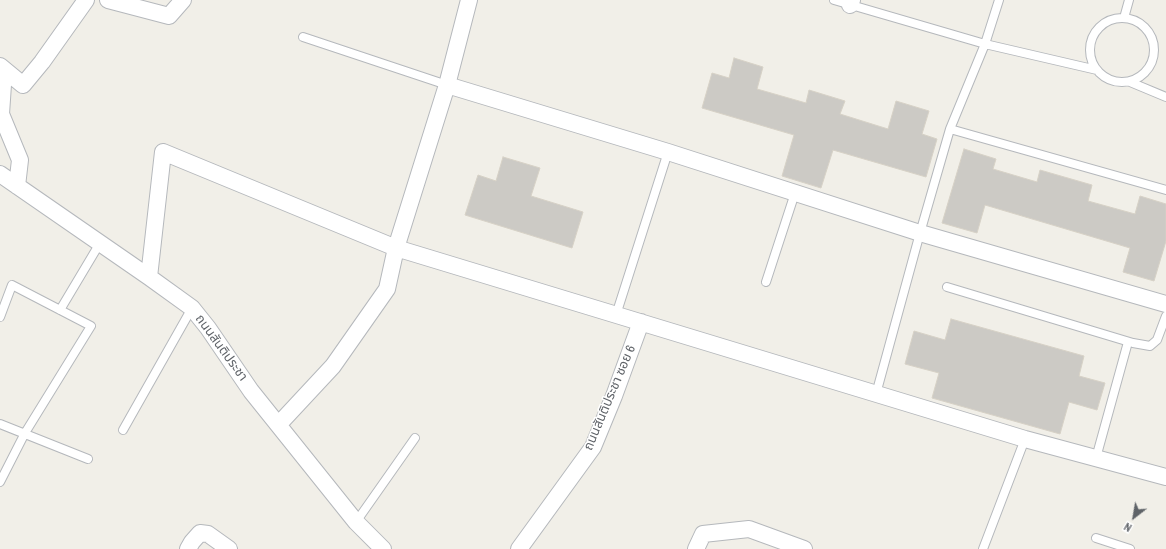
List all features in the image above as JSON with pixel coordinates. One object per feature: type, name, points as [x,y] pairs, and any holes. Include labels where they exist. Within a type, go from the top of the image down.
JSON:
[{"type":"street","points":[[2,68],[23,85],[42,62],[86,0]]},
{"type":"street","points":[[108,0],[169,16],[183,0]]},
{"type":"street","points":[[279,424],[333,366],[387,289],[396,248],[447,85],[469,0]]},
{"type":"street","points":[[2,68],[1,114],[20,160],[17,186]]},
{"type":"street","points":[[447,85],[668,152],[920,233],[1166,304]]},
{"type":"street","points":[[149,277],[163,152],[396,248],[1025,439],[1166,477]]},
{"type":"street","name":"ถนนสันติประชา","points":[[0,174],[192,308],[208,328],[252,391],[356,522],[383,549]]},
{"type":"street","name":"ถนนสันติประชา ซอย 6","points":[[519,549],[593,447],[614,396],[641,322]]},
{"type":"street","points":[[696,549],[703,534],[749,529],[804,549]]},
{"type":"street","points":[[188,549],[200,533],[208,534],[229,549]]},
{"type":"lane","points":[[834,0],[851,2],[985,44],[1097,70]]},
{"type":"lane","points":[[876,394],[950,128],[985,44],[999,0]]},
{"type":"lane","points":[[1124,18],[1129,0]]},
{"type":"lane","points":[[1124,18],[1141,24],[1148,31],[1152,39],[1154,57],[1146,73],[1138,79],[1130,82],[1121,82],[1112,81],[1103,77],[1097,70],[1092,62],[1090,44],[1099,28],[1115,19],[1124,18]]},
{"type":"lane","points":[[303,37],[447,85]]},
{"type":"lane","points":[[1130,82],[1166,97]]},
{"type":"lane","points":[[950,128],[1166,190]]},
{"type":"lane","points":[[616,315],[668,152]]},
{"type":"lane","points":[[766,282],[795,193]]},
{"type":"lane","points":[[60,310],[100,243]]},
{"type":"lane","points":[[0,318],[12,285],[91,326],[25,433],[0,482]]},
{"type":"lane","points":[[947,287],[1128,342],[1150,346],[1157,340],[1166,316]]},
{"type":"lane","points":[[123,430],[192,308]]},
{"type":"lane","points":[[1096,458],[1128,342]]},
{"type":"lane","points":[[0,424],[88,459]]},
{"type":"lane","points":[[356,522],[415,438]]},
{"type":"lane","points":[[983,549],[1025,439]]},
{"type":"lane","points":[[1096,538],[1130,549]]},
{"type":"building","points":[[734,58],[763,67],[757,89],[806,103],[809,90],[845,101],[840,114],[888,129],[896,101],[929,111],[922,134],[937,139],[926,177],[833,150],[821,188],[782,176],[794,135],[702,108],[712,73],[729,78]]},
{"type":"building","points":[[964,149],[996,159],[993,169],[1037,182],[1040,170],[1092,185],[1088,201],[1135,214],[1140,196],[1166,204],[1166,241],[1154,281],[1123,272],[1130,248],[985,205],[977,233],[942,223]]},
{"type":"building","points":[[503,157],[540,168],[531,196],[583,212],[572,248],[465,215],[478,175],[496,181]]},
{"type":"building","points":[[951,319],[1084,356],[1079,376],[1105,383],[1097,410],[1069,402],[1060,434],[932,398],[939,373],[905,364],[914,331],[945,340]]}]
